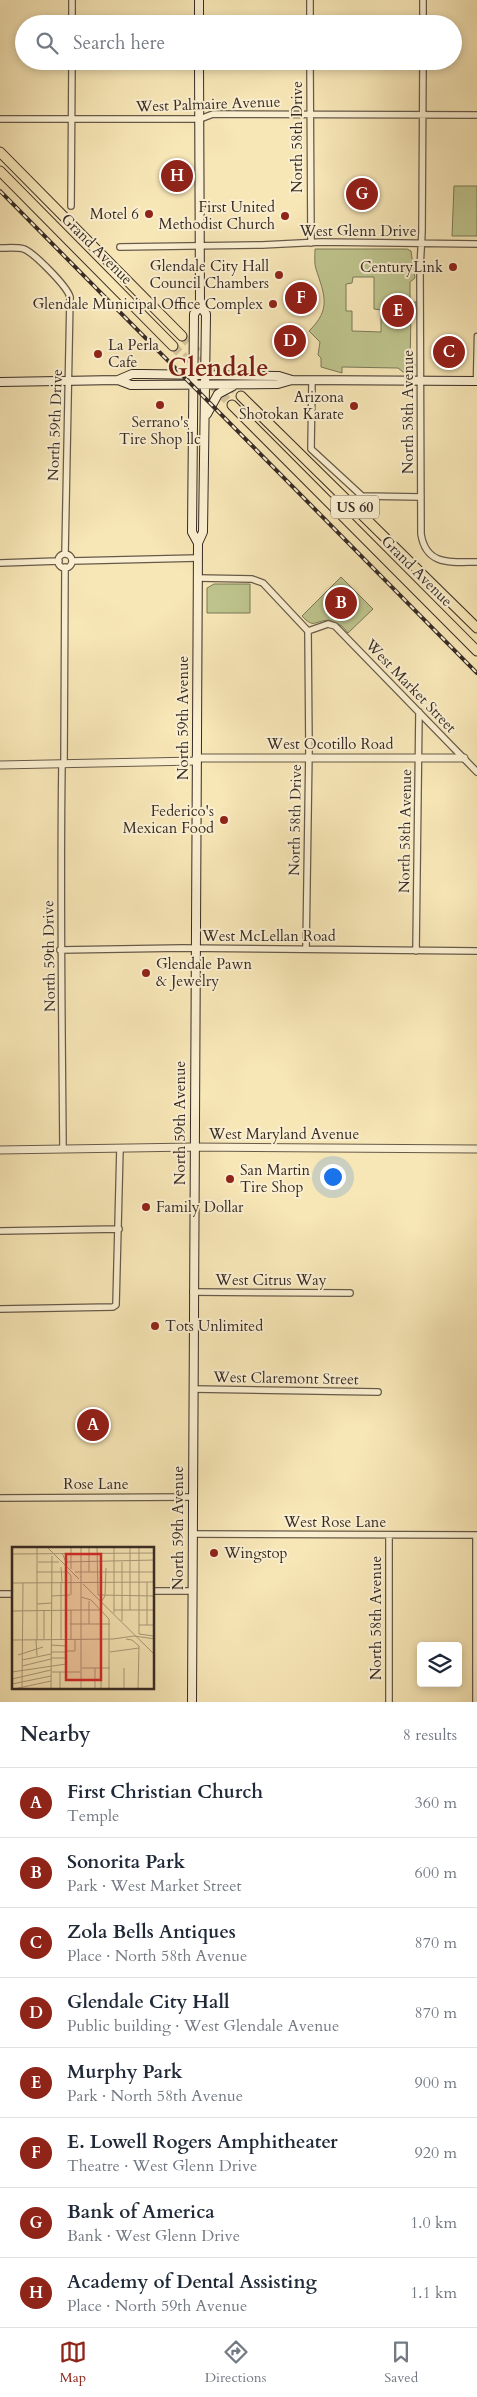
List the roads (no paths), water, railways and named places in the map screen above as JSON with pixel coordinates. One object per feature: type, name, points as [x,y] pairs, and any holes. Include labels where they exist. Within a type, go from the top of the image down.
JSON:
[{"type":"highway","name":"Grand Avenue","points":[[0,152],[182,336]]},
{"type":"highway","name":"Grand Avenue","points":[[0,172],[174,346]]},
{"type":"highway","name":"Grand Avenue","points":[[241,396],[477,628]]},
{"type":"highway","name":"Grand Avenue","points":[[232,405],[476,648]]},
{"type":"main road","points":[[199,0],[199,15]]},
{"type":"main road","name":"North 59th Avenue","points":[[198,543],[192,532],[192,385],[194,314],[200,306],[199,70]]},
{"type":"main road","name":"North 59th Avenue","points":[[192,1702],[193,1147],[198,543],[203,532],[206,314],[200,306]]},
{"type":"main road","points":[[118,380],[132,374],[279,376],[292,380]]},
{"type":"main road","points":[[0,382],[118,380],[132,385],[192,385],[278,384],[292,380],[477,381]]},
{"type":"main road","points":[[204,436],[209,409],[214,398],[224,389],[237,384]]},
{"type":"street","points":[[72,0],[72,15]]},
{"type":"street","points":[[310,0],[310,15]]},
{"type":"street","points":[[423,0],[423,15]]},
{"type":"street","points":[[71,206],[72,70]]},
{"type":"street","name":"North 58th Drive","points":[[310,70],[311,242]]},
{"type":"street","name":"North 58th Avenue","points":[[423,70],[420,381],[421,534],[427,552],[435,558],[447,562],[477,562]]},
{"type":"street","name":"West Palmaire Avenue","points":[[0,118],[200,119],[213,114],[477,115]]},
{"type":"street","name":"West Glenn Drive","points":[[120,247],[311,242],[477,244]]},
{"type":"street","name":"North 59th Drive","points":[[0,248],[19,248],[29,252],[66,288],[70,297],[65,554]]},
{"type":"street","points":[[477,336],[477,381]]},
{"type":"street","points":[[312,380],[312,448],[362,496],[421,497]]},
{"type":"street","points":[[59,561],[60,556],[65,554],[69,555],[72,561]]},
{"type":"street","points":[[72,561],[198,558]]},
{"type":"street","points":[[0,563],[59,561],[65,567],[71,565],[72,561]]},
{"type":"street","name":"North 59th Drive","points":[[63,1148],[63,1005],[60,950],[65,567]]},
{"type":"street","points":[[198,578],[252,579],[263,583],[308,631]]},
{"type":"street","name":"West Market Street","points":[[308,631],[328,624],[335,626],[477,772]]},
{"type":"street","name":"North 58th Drive","points":[[306,949],[308,631]]},
{"type":"street","name":"North 58th Avenue","points":[[416,950],[419,712]]},
{"type":"street","name":"West Ocotillo Road","points":[[0,765],[308,758],[464,758]]},
{"type":"street","name":"West McLellan Road","points":[[60,950],[195,948],[477,951]]},
{"type":"street","name":"West Maryland Avenue","points":[[0,1150],[193,1147],[477,1149]]},
{"type":"street","points":[[0,1309],[114,1307],[116,1305],[120,1148]]},
{"type":"street","points":[[0,1231],[119,1229]]},
{"type":"street","name":"West Citrus Way","points":[[193,1292],[350,1293]]},
{"type":"street","name":"West Claremont Street","points":[[193,1389],[378,1392]]},
{"type":"street","name":"Rose Lane","points":[[0,1498],[192,1497]]},
{"type":"street","name":"West Rose Lane","points":[[192,1534],[477,1535]]},
{"type":"street","name":"North 58th Avenue","points":[[389,1535],[389,1702]]},
{"type":"street","points":[[476,1702],[477,1535]]},
{"type":"street","points":[[155,1591],[192,1591]]},
{"type":"tunnel","points":[[182,336],[241,396]]},
{"type":"tunnel","points":[[173,346],[232,405]]},
{"type":"railway","points":[[0,191],[477,673]]},
{"type":"place","name":"Academy of Dental Assisting","points":[[177,176]]},
{"type":"place","name":"Bank of America","points":[[362,194]]},
{"type":"place","name":"Motel 6","points":[[149,214]]},
{"type":"place","name":"First United Methodist Church","points":[[285,216]]},
{"type":"place","name":"CenturyLink","points":[[453,267]]},
{"type":"place","name":"Glendale City Hall Council Chambers","points":[[279,275]]},
{"type":"place","name":"E. Lowell Rogers Amphitheater","points":[[301,298]]},
{"type":"place","name":"Glendale Municipal Office Complex","points":[[273,304]]},
{"type":"place","name":"Murphy Park","points":[[398,311]]},
{"type":"place","name":"Glendale City Hall","points":[[290,341]]},
{"type":"place","name":"Zola Bells Antiques","points":[[449,352]]},
{"type":"place","name":"La Perla Cafe","points":[[98,354]]},
{"type":"place","name":"Serrano's Tire Shop llc","points":[[160,405]]},
{"type":"place","name":"Arizona Shotokan Karate","points":[[354,406]]},
{"type":"place","name":"Sonorita Park","points":[[341,603]]},
{"type":"place","name":"Federico's Mexican Food","points":[[224,820]]},
{"type":"place","name":"Glendale Pawn & Jewelry","points":[[146,973]]},
{"type":"place","name":"San Martin Tire Shop","points":[[230,1179]]},
{"type":"place","name":"Family Dollar","points":[[146,1207]]},
{"type":"place","name":"Tots Unlimited","points":[[155,1326]]},
{"type":"place","name":"First Christian Church","points":[[93,1425]]},
{"type":"place","name":"Wingstop","points":[[214,1553]]},
{"type":"district","name":"Glendale","points":[[218,367]]}]
